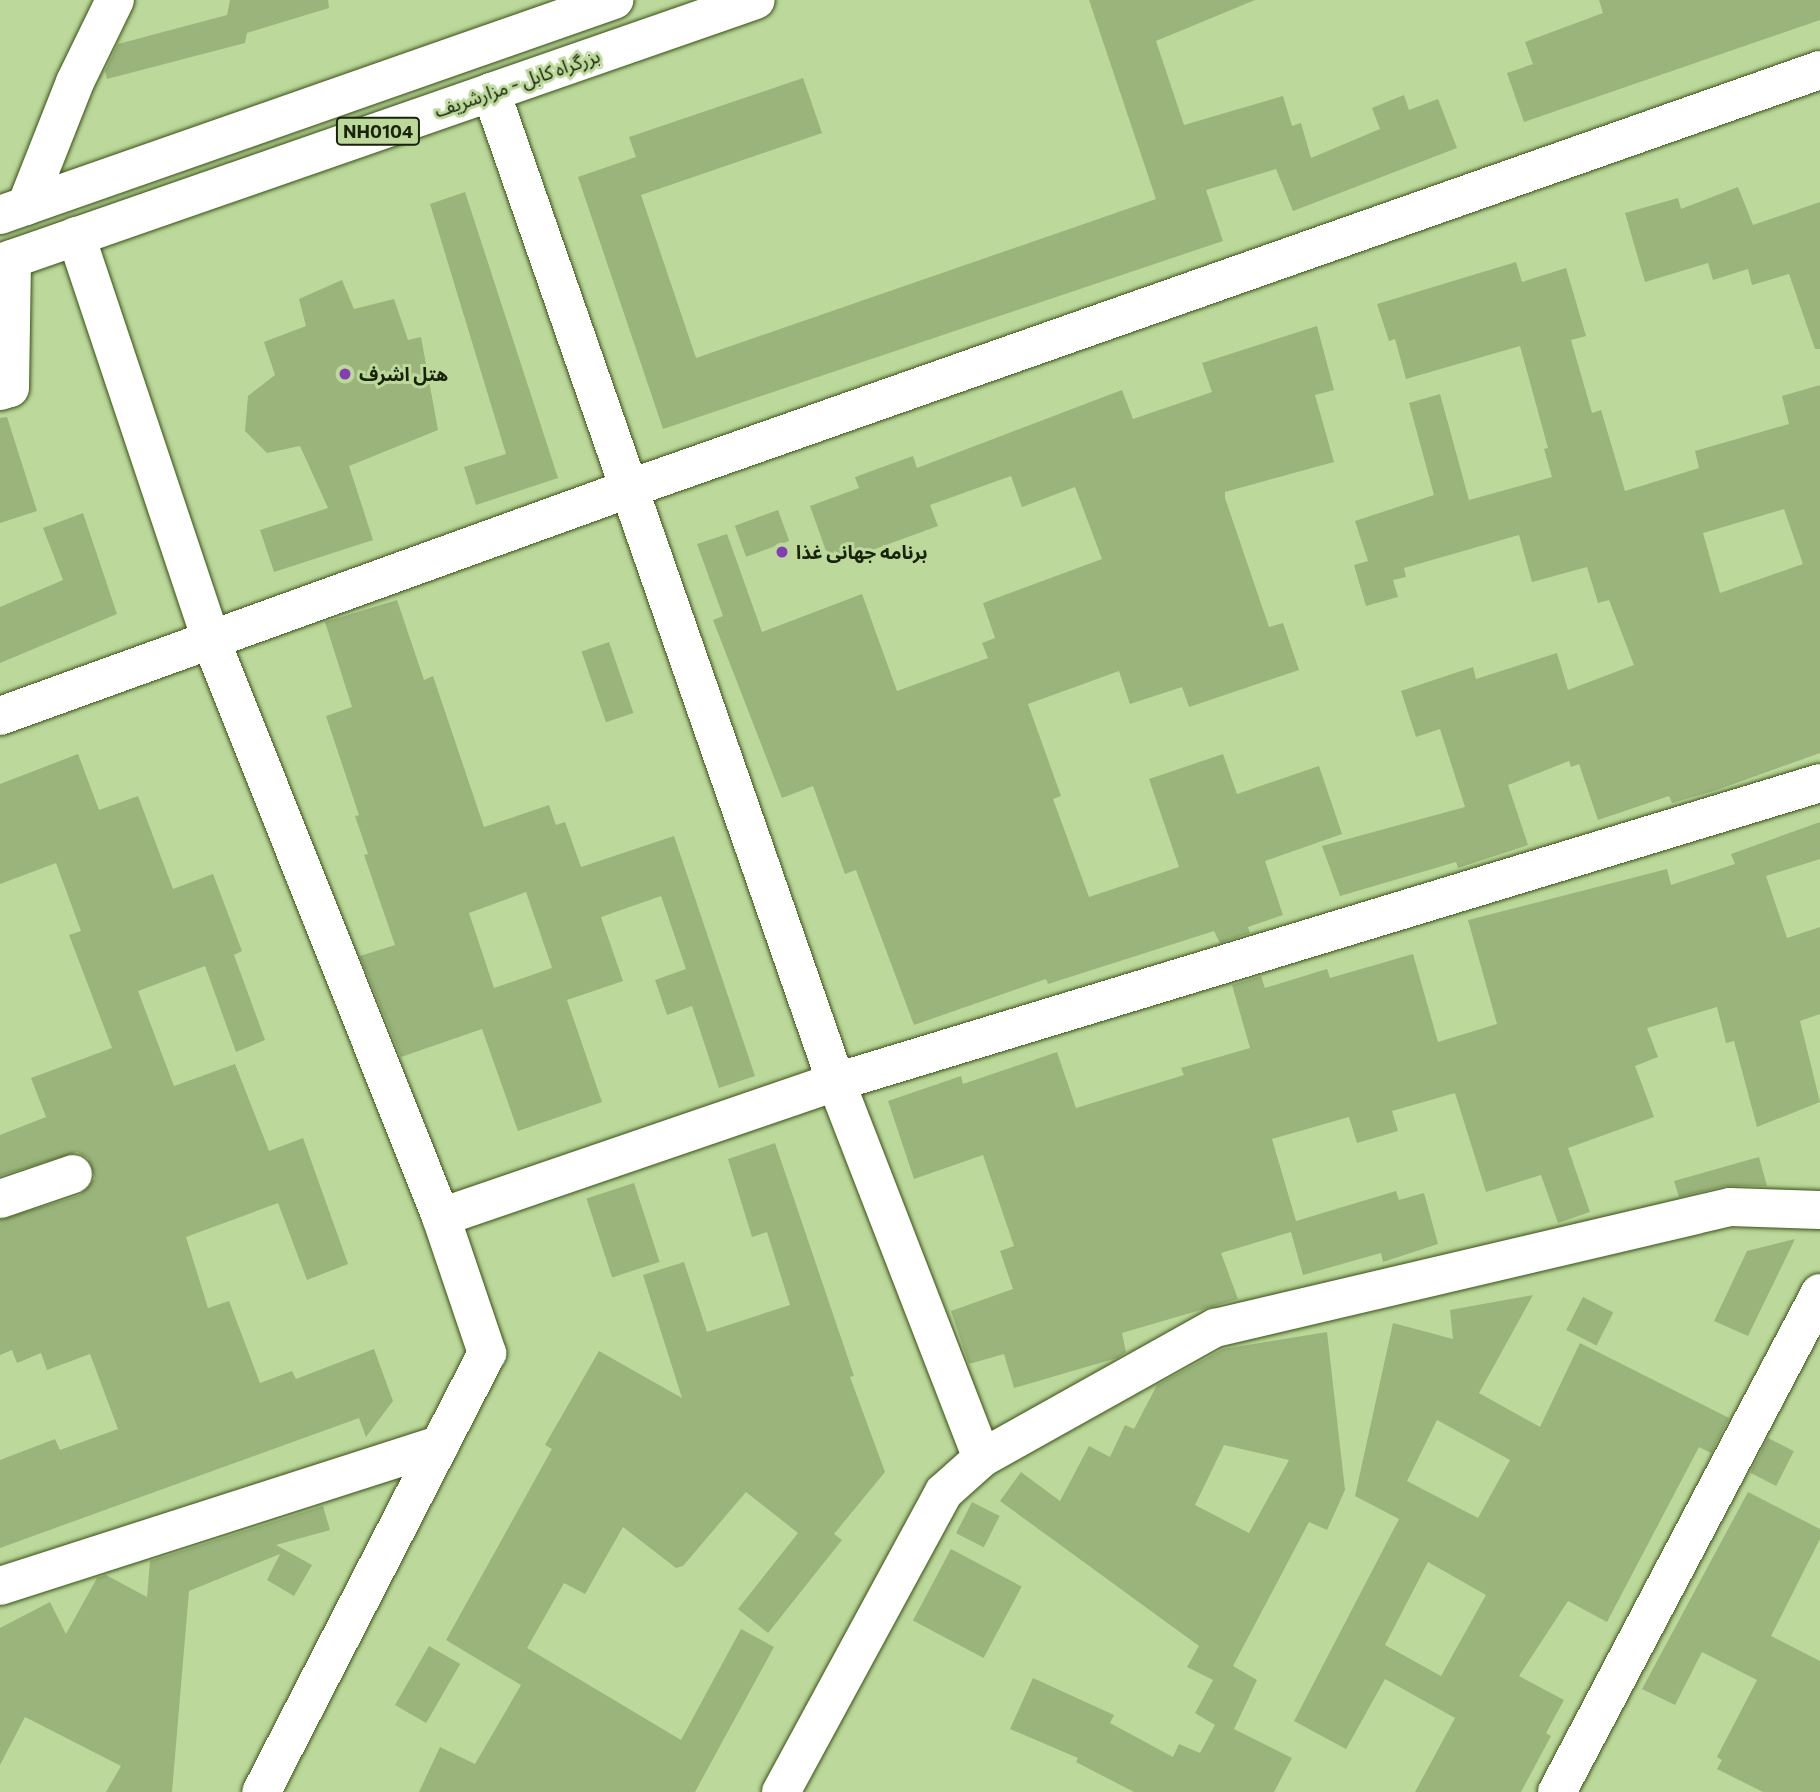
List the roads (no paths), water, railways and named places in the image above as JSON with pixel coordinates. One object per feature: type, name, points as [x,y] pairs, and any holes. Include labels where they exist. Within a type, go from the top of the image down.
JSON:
[{"type":"main road","points":[[13,211],[115,0]]},
{"type":"main road","name":"NH0104","points":[[13,211],[614,0]]},
{"type":"main road","name":"بزرگراه کابل - مزارشریف","points":[[6,261],[757,0]]},
{"type":"main road","points":[[0,716],[212,643],[631,488],[1820,70]]},
{"type":"main road","points":[[491,92],[836,1082],[982,1458]]},
{"type":"main road","points":[[76,236],[212,643],[441,1217],[488,1353],[261,1792]]},
{"type":"main road","points":[[0,391],[10,388],[6,261]]},
{"type":"main road","points":[[441,1217],[836,1082],[1820,783]]},
{"type":"main road","points":[[0,1199],[73,1174]]},
{"type":"main road","points":[[781,1792],[944,1492],[982,1458],[1215,1328],[1730,1207],[1820,1210]]},
{"type":"main road","points":[[1557,1792],[1820,1293]]},
{"type":"main road","points":[[0,1586],[440,1445]]},
{"type":"place","name":"هتل اشرف","points":[[345,374]]},
{"type":"place","name":"برنامه جهانی غذا","points":[[782,552]]}]
